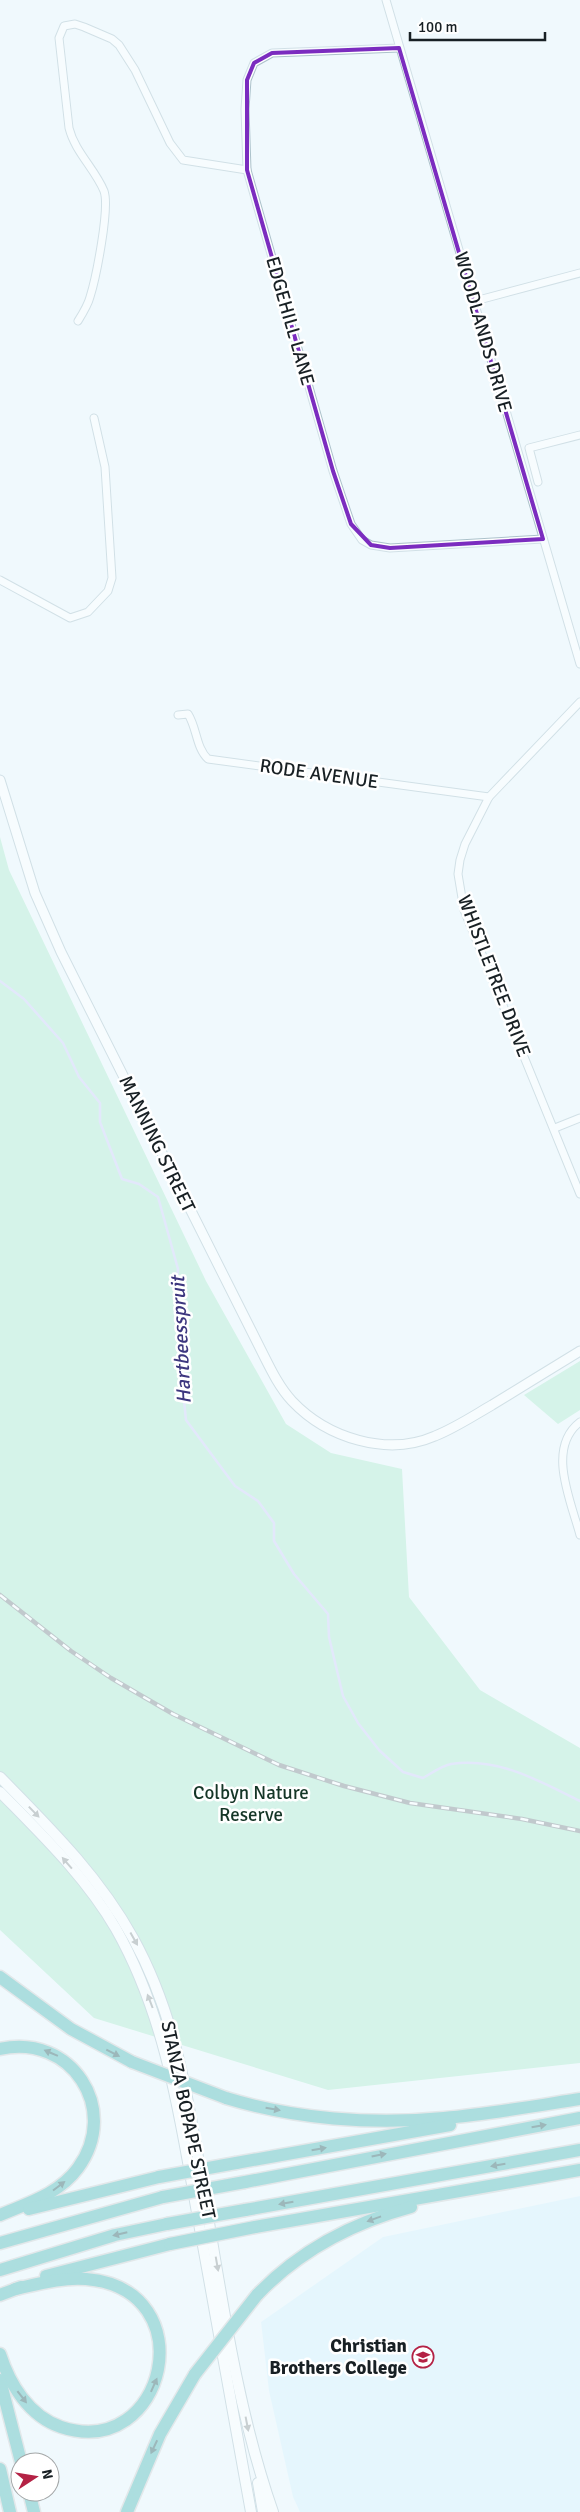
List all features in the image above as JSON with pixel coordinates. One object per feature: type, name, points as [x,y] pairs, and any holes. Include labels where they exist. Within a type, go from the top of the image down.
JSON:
[{"type":"highway","points":[[0,1977],[70,2029],[132,2062],[226,2098],[280,2110],[320,2116],[382,2120],[445,2118],[580,2100]]},
{"type":"highway","points":[[0,2049],[29,2047],[52,2053],[62,2059],[79,2076],[91,2096],[95,2122],[90,2147],[71,2176],[51,2193],[0,2215]]},
{"type":"highway","points":[[0,2215],[159,2178],[580,2100]]},
{"type":"highway","points":[[0,2243],[163,2197],[580,2118]]},
{"type":"highway","points":[[0,2270],[115,2235],[168,2224],[580,2150]]},
{"type":"highway","points":[[0,2295],[59,2272],[170,2244],[255,2227],[580,2170]]},
{"type":"highway","points":[[127,2512],[160,2434],[195,2374],[257,2295],[298,2258],[328,2240],[361,2224],[418,2205],[540,2177]]},
{"type":"highway","points":[[0,2354],[17,2391],[32,2409],[59,2426],[79,2430],[111,2426],[130,2417],[149,2396],[160,2368],[161,2347],[154,2321],[141,2304],[121,2287],[85,2279],[58,2280],[14,2290]]},
{"type":"highway","points":[[0,2380],[18,2452]]},
{"type":"highway","points":[[0,2469],[10,2512]]},
{"type":"main road","name":"STANZA BOPAPE STREET","points":[[0,1777],[76,1856],[105,1893],[133,1937],[164,2006],[183,2074],[252,2450],[273,2512]]},
{"type":"main road","name":"STANZA BOPAPE STREET","points":[[0,1792],[51,1844],[101,1906],[127,1950],[158,2023],[178,2102],[251,2512]]},
{"type":"main road","points":[[252,2450],[263,2512]]},
{"type":"street","name":"WOODLANDS DRIVE","points":[[386,0],[580,664]]},
{"type":"street","points":[[78,321],[90,297],[95,279],[106,200],[102,186],[72,138],[69,128],[59,38],[60,30],[66,24],[84,27],[112,39],[119,45],[135,70],[170,143],[183,160],[247,170]]},
{"type":"street","name":"EDGEHILL LANE","points":[[400,48],[280,51],[263,56],[254,63],[247,80],[245,94],[247,170],[333,471],[351,524],[362,540],[371,545],[390,548],[543,539]]},
{"type":"street","points":[[475,301],[580,272]]},
{"type":"street","points":[[0,580],[70,618],[84,615],[108,591],[112,578],[105,467],[94,418]]},
{"type":"street","points":[[538,482],[529,448],[580,435]]},
{"type":"street","name":"WHISTLETREE DRIVE","points":[[580,702],[489,797],[465,844],[458,874],[464,910],[555,1128],[580,1194]]},
{"type":"street","name":"RODE AVENUE","points":[[178,715],[188,714],[195,727],[203,755],[208,759],[489,797]]},
{"type":"street","name":"MANNING STREET","points":[[0,780],[22,858],[44,916],[176,1184],[277,1381],[303,1412],[333,1431],[350,1438],[386,1444],[417,1442],[435,1437],[456,1426],[580,1351]]},
{"type":"street","points":[[555,1128],[580,1118]]},
{"type":"street","points":[[580,1422],[568,1435],[562,1455],[580,1535]]},
{"type":"highlighted area","points":[[399,48],[543,539],[390,548],[371,545],[351,524],[333,471],[247,170],[247,80],[254,63],[272,53]]},
{"type":"shaded area","name":"Christian Brothers College","points":[[580,2196],[580,2512],[300,2512],[293,2497],[269,2391],[261,2322],[383,2237]]},
{"type":"green space","name":"Colbyn Nature Reserve","points":[[0,837],[9,870],[206,1281],[286,1424],[331,1453],[402,1469],[409,1597],[480,1690],[580,1748],[580,2063],[328,2090],[94,2018],[0,1930]]},
{"type":"green space","points":[[580,1361],[580,1410],[558,1424],[524,1395]]},
{"type":"waterway","name":"Hartbeesspruit","points":[[0,981],[24,999],[63,1043],[79,1077],[100,1103],[100,1122],[122,1179],[139,1184],[158,1197],[178,1269],[175,1306],[183,1339],[182,1381],[186,1420],[235,1486],[258,1501],[274,1523],[274,1541],[294,1574],[328,1614],[329,1637],[343,1696],[358,1723],[379,1750],[403,1772],[423,1778],[451,1764],[486,1764],[518,1772],[580,1801]]},
{"type":"railway","points":[[0,1595],[71,1651],[111,1678],[173,1714],[279,1765],[344,1786],[410,1803],[522,1819],[580,1831]]},
{"type":"place","name":"Christian Brothers College","points":[[423,2357]]}]
